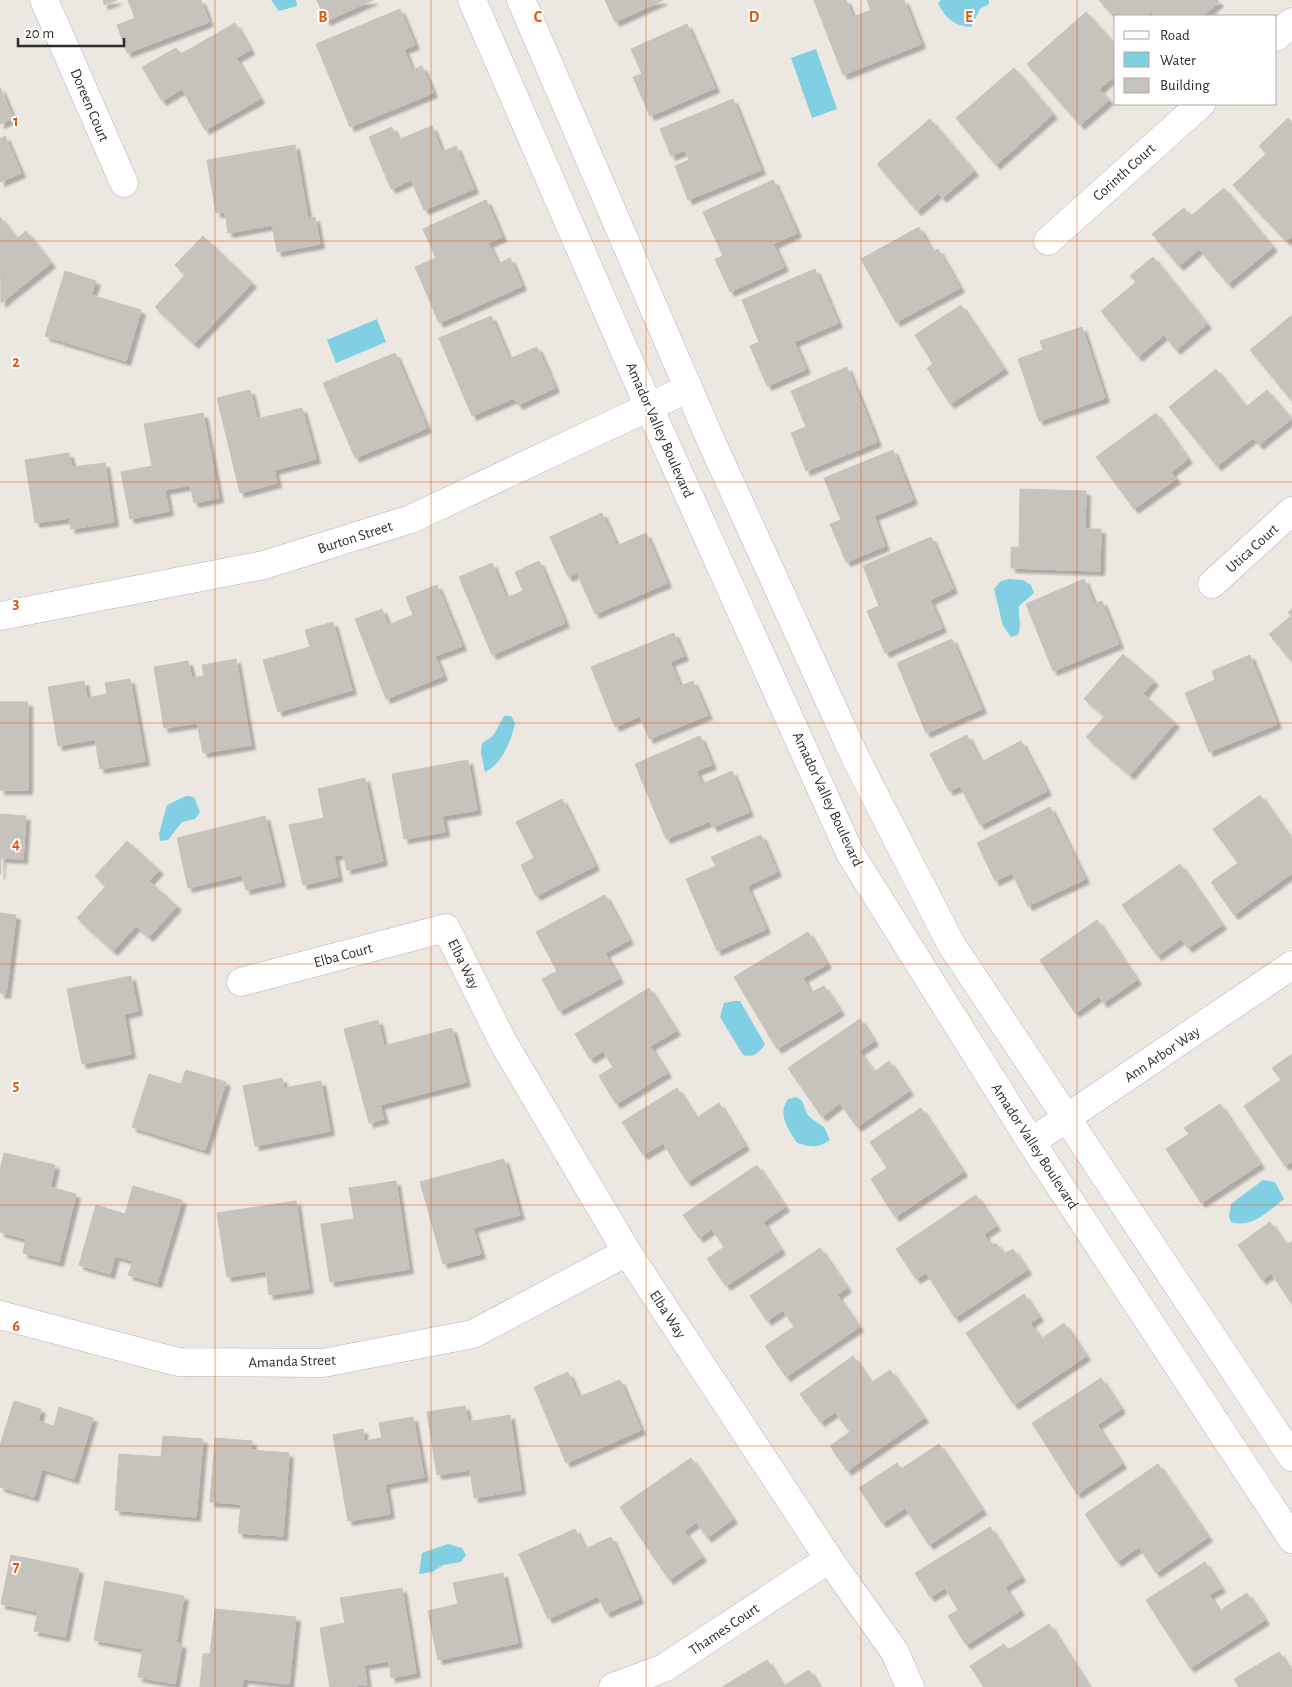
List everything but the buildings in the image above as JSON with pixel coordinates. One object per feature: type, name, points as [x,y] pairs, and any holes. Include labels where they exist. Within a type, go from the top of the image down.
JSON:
[{"type":"street","name":"Doreen Court","points":[[44,0],[124,183]]},
{"type":"street","name":"Amador Valley Boulevard","points":[[472,0],[649,407],[850,853],[1031,1142],[1292,1539]]},
{"type":"street","points":[[521,0],[687,389],[856,759],[952,944],[1292,1457]]},
{"type":"street","points":[[1277,36],[1292,22]]},
{"type":"street","name":"Corinth Court","points":[[1048,241],[1200,105]]},
{"type":"street","name":"Burton Street","points":[[0,616],[264,565],[411,519],[687,389]]},
{"type":"street","name":"Utica Court","points":[[1212,584],[1292,511]]},
{"type":"street","name":"Elba Court","points":[[241,982],[446,928]]},
{"type":"street","name":"Elba Way","points":[[446,928],[504,1044],[627,1252],[829,1559],[895,1652],[910,1687]]},
{"type":"street","name":"Ann Arbor Way","points":[[1031,1142],[1292,965]]},
{"type":"street","name":"Amanda Street","points":[[0,1316],[178,1362],[323,1363],[473,1334],[627,1252]]},
{"type":"street","name":"Thames Court","points":[[613,1687],[664,1668],[829,1559]]},
{"type":"water","points":[[271,0],[296,0],[297,6],[279,11]]},
{"type":"water","points":[[941,0],[989,0],[989,4],[980,9],[971,27],[959,25],[947,17],[938,3]]},
{"type":"water","points":[[816,49],[837,109],[812,118],[791,58]]},
{"type":"water","points":[[377,319],[386,342],[336,363],[327,340]]},
{"type":"water","points":[[1009,579],[1023,580],[1031,585],[1034,593],[1019,606],[1020,624],[1018,635],[1011,637],[1003,626],[994,589],[1001,581]]},
{"type":"water","points":[[504,716],[511,716],[515,723],[511,737],[497,763],[485,772],[481,753],[482,743],[493,736]]},
{"type":"water","points":[[186,796],[194,797],[200,812],[195,819],[182,822],[168,840],[160,841],[159,834],[167,805]]},
{"type":"water","points":[[740,1001],[765,1044],[753,1055],[743,1055],[720,1017],[724,1003]]},
{"type":"water","points":[[797,1097],[802,1101],[807,1114],[824,1127],[830,1140],[821,1145],[814,1146],[797,1143],[785,1121],[784,1111],[788,1099]]},
{"type":"water","points":[[1263,1180],[1275,1182],[1284,1199],[1253,1221],[1239,1224],[1231,1222],[1229,1217],[1231,1204]]},
{"type":"water","points":[[448,1544],[462,1548],[466,1555],[461,1562],[443,1565],[432,1572],[419,1574],[422,1553]]}]
